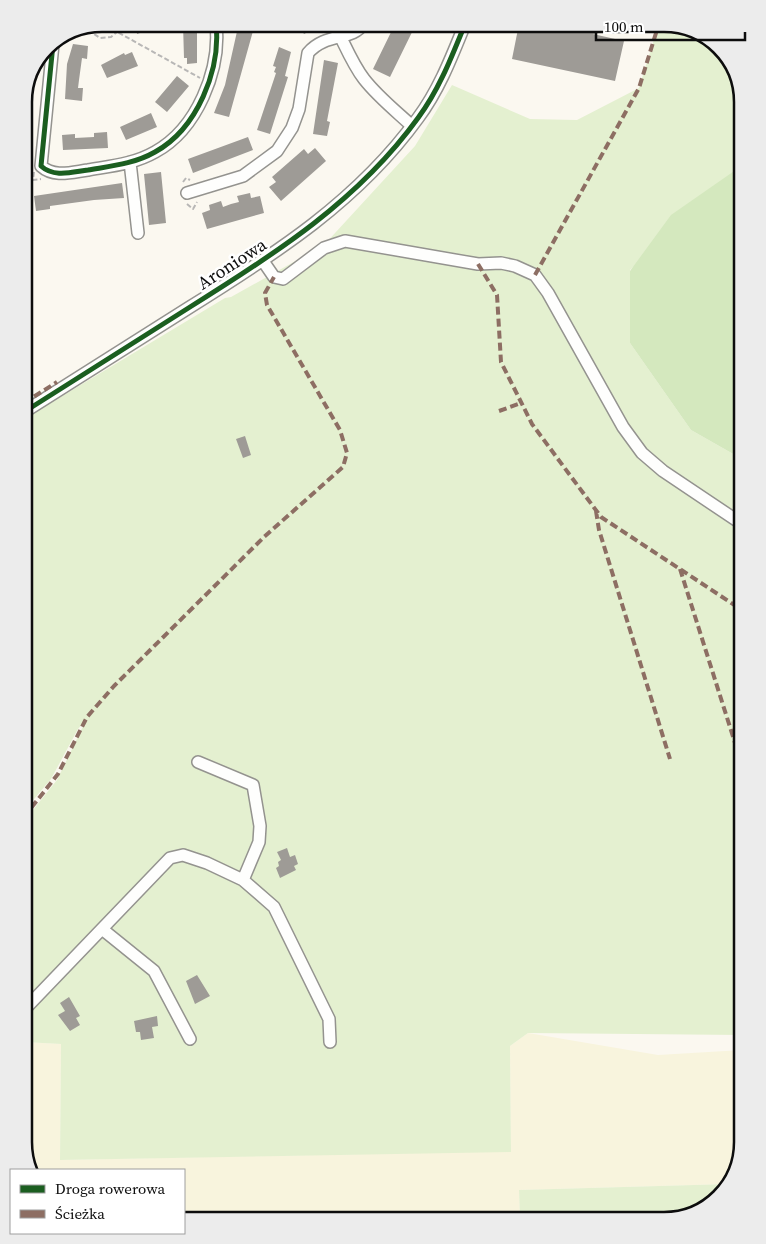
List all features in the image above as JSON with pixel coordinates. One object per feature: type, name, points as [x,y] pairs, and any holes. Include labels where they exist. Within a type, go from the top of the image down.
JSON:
[{"type":"street","points":[[52,55],[37,168],[57,174],[130,162],[156,152],[173,138],[193,112],[208,83],[218,45],[217,32]]},
{"type":"street","points":[[338,32],[352,62],[364,80],[380,98],[412,126]]},
{"type":"street","points":[[184,193],[243,176],[276,151],[292,128],[299,108],[308,53],[332,37],[352,32]]},
{"type":"street","name":"Aroniowa","points":[[33,406],[263,261],[334,209],[378,168],[412,126],[440,82],[461,33]]},
{"type":"street","points":[[130,162],[138,233]]},
{"type":"street","points":[[263,261],[274,277],[283,279],[324,248],[345,241],[478,264],[501,263],[530,272],[535,275],[548,293],[623,426],[642,453],[663,471],[734,519]]},
{"type":"street","points":[[198,762],[253,785],[260,826],[260,842],[243,880]]},
{"type":"street","points":[[33,1001],[170,858],[183,855],[207,863],[243,880],[274,907],[329,1019],[330,1042]]},
{"type":"street","points":[[102,929],[154,971],[190,1039]]},
{"type":"path","points":[[116,32],[208,83]]},
{"type":"path","points":[[37,168],[33,180],[43,179]]},
{"type":"path","points":[[192,181],[186,178],[184,193],[193,209],[200,195]]},
{"type":"shaded area","points":[[528,1033],[658,1055],[734,1050],[734,1141],[730,1164],[722,1180],[719,1184],[519,1190],[520,1212],[185,1211],[185,1169],[38,1169],[36,1164],[33,1141],[33,1042],[61,1044],[60,1160],[511,1151],[510,1046]]},
{"type":"green space","points":[[656,33],[686,36],[710,50],[726,72],[731,84],[734,103],[734,173],[630,270],[630,343],[691,430],[734,454],[734,1035],[528,1033],[510,1046],[511,1152],[60,1160],[61,1044],[33,1042],[33,810],[57,780],[86,720],[78,729],[51,779],[33,800],[33,414],[225,298],[231,297],[324,245],[415,146],[452,85],[530,119],[577,120],[639,88]]},
{"type":"green space","points":[[734,171],[734,454],[691,430],[630,343],[630,271],[671,215]]},
{"type":"green space","points":[[719,1184],[710,1194],[694,1204],[682,1209],[663,1212],[520,1212],[519,1190]]},
{"type":"building","points":[[183,32],[197,32],[197,63],[187,64],[187,58],[184,58]]},
{"type":"building","points":[[237,32],[253,32],[229,117],[214,113],[225,85]]},
{"type":"building","points":[[391,33],[412,33],[390,77],[373,69]]},
{"type":"building","points":[[517,33],[599,33],[593,34],[624,41],[615,81],[512,59]]},
{"type":"building","points":[[73,44],[88,46],[87,59],[82,58],[78,88],[83,88],[82,101],[65,99],[67,64]]},
{"type":"building","points":[[279,47],[291,52],[285,76],[288,77],[270,134],[257,130],[276,73],[274,72],[276,67],[273,66]]},
{"type":"building","points":[[132,52],[138,66],[107,78],[101,65],[124,53],[125,55]]},
{"type":"building","points":[[324,60],[338,63],[327,121],[330,122],[327,136],[313,134]]},
{"type":"building","points":[[177,76],[189,86],[167,112],[155,102]]},
{"type":"building","points":[[151,113],[157,127],[126,140],[120,127]]},
{"type":"building","points":[[107,132],[108,148],[63,150],[62,135],[75,134],[75,138],[94,137],[94,133]]},
{"type":"building","points":[[248,137],[253,150],[193,173],[188,159]]},
{"type":"building","points":[[315,148],[326,161],[281,201],[269,187],[276,182],[272,177],[304,149],[308,154]]},
{"type":"building","points":[[161,172],[166,223],[149,225],[144,174]]},
{"type":"building","points":[[122,183],[124,198],[50,206],[50,209],[36,211],[34,196]]},
{"type":"building","points":[[250,193],[251,198],[260,196],[264,213],[207,229],[202,213],[210,210],[209,205],[221,201],[223,207],[239,202],[237,196]]},
{"type":"building","points":[[245,436],[251,455],[243,458],[236,439]]},
{"type":"building","points":[[287,848],[290,857],[295,855],[298,864],[294,866],[296,870],[280,878],[276,868],[281,860],[277,852]]},
{"type":"building","points":[[197,975],[210,996],[195,1004],[186,981]]},
{"type":"building","points":[[69,997],[80,1016],[76,1018],[80,1025],[70,1031],[58,1015],[65,1011],[60,1003]]},
{"type":"building","points":[[157,1016],[158,1026],[152,1027],[154,1038],[141,1040],[140,1032],[136,1032],[134,1021]]},
{"type":"marked path","points":[[535,275],[639,88],[656,33]]},
{"type":"marked path","points":[[478,264],[497,295],[501,362],[532,424],[601,517],[734,605]]},
{"type":"marked path","points":[[33,806],[58,774],[87,717],[114,686],[264,537],[343,467],[347,453],[340,430],[267,305],[265,293],[274,277]]},
{"type":"marked path","points":[[33,397],[57,382]]},
{"type":"marked path","points":[[499,411],[521,403]]},
{"type":"marked path","points":[[596,511],[599,530],[670,759]]},
{"type":"marked path","points":[[680,569],[734,740]]},
{"type":"cycle path","points":[[52,54],[41,166],[52,172],[70,173],[131,162],[155,152],[170,142],[183,129],[203,97],[210,79],[214,60],[216,32]]},
{"type":"cycle path","points":[[33,406],[253,267],[284,246],[342,200],[394,148],[426,107],[439,84],[461,33]]}]
